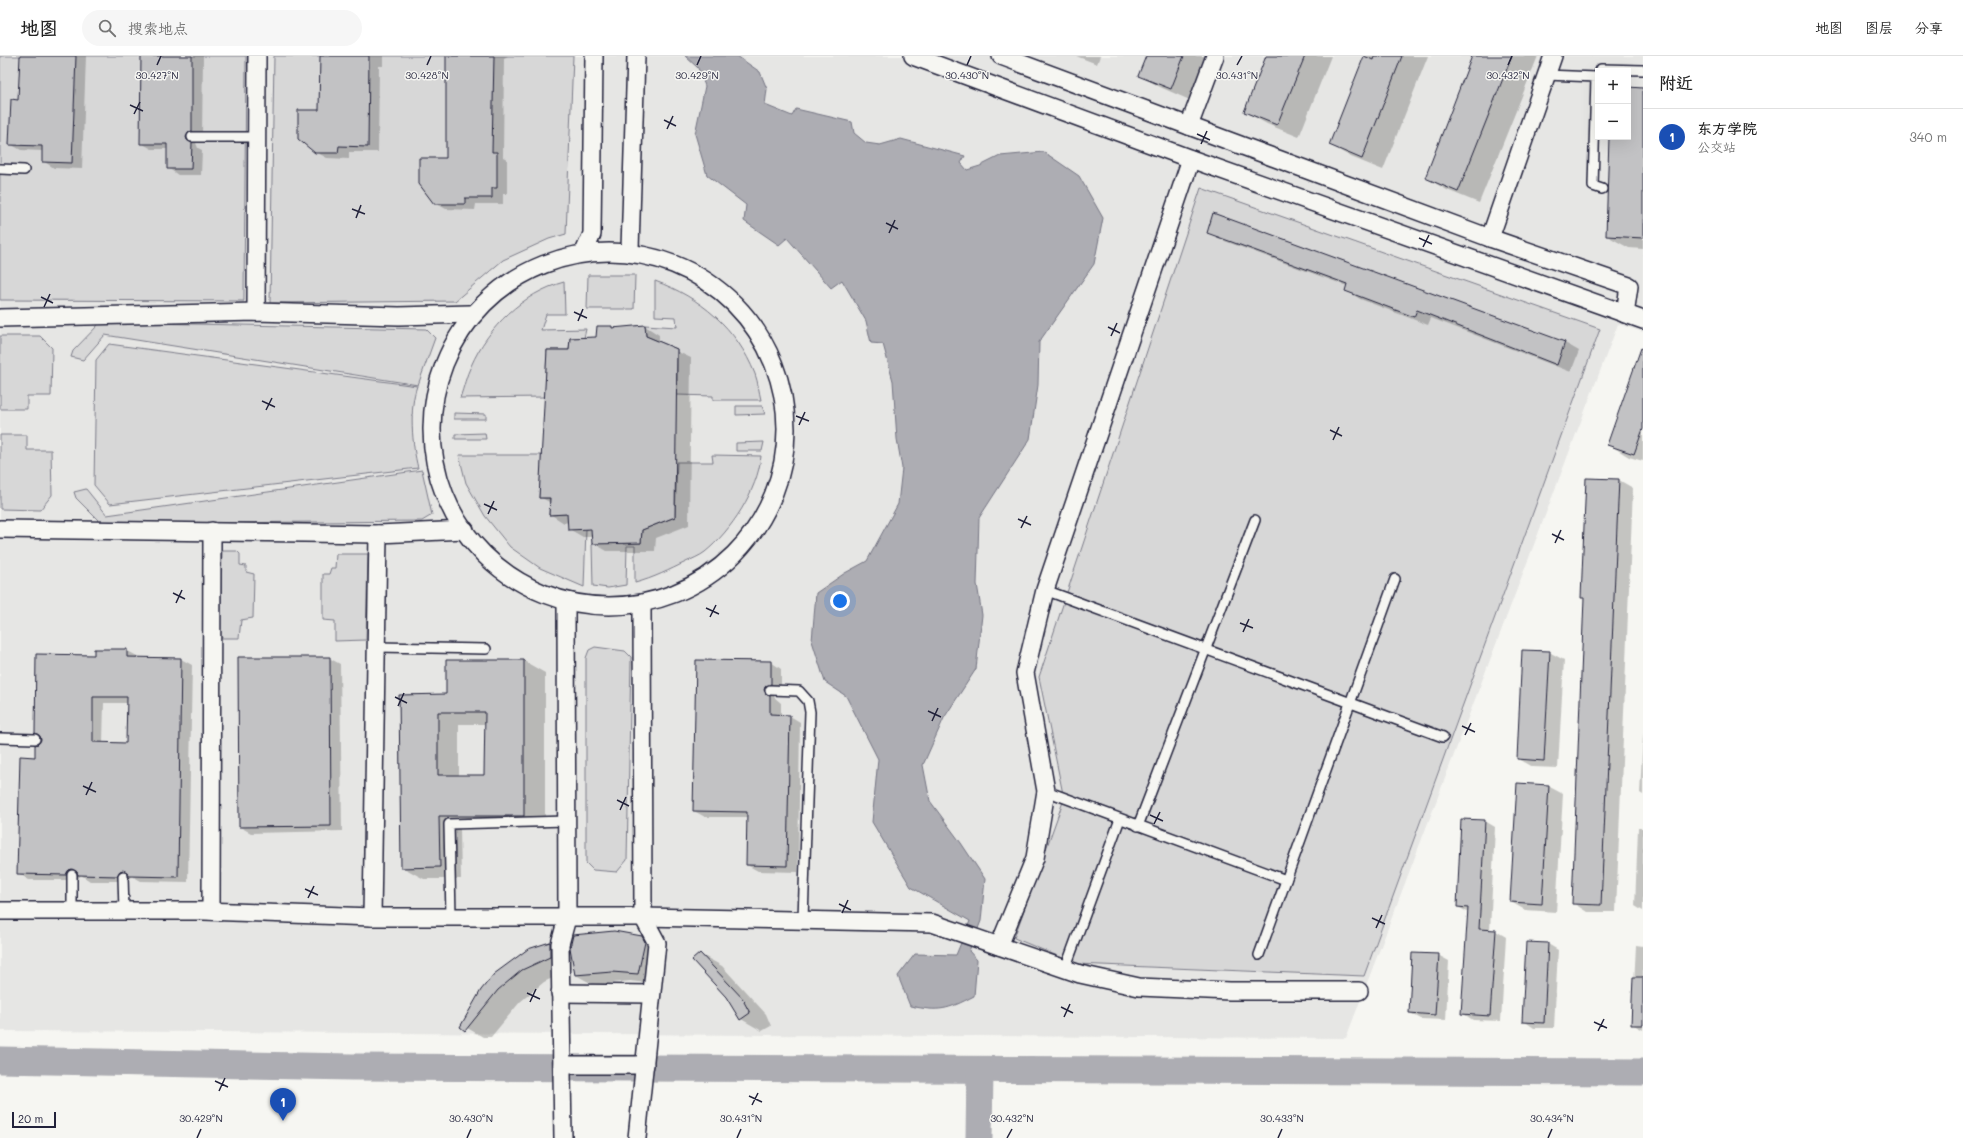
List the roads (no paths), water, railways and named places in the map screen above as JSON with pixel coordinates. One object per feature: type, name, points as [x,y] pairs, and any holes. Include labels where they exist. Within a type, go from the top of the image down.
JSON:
[{"type":"street","points":[[256,312],[258,56]]},
{"type":"street","points":[[585,250],[592,234],[594,56]]},
{"type":"street","points":[[630,249],[636,56]]},
{"type":"street","points":[[913,56],[1191,159],[1643,320]]},
{"type":"street","points":[[1001,56],[1490,238],[1629,286],[1625,314]]},
{"type":"street","points":[[1189,126],[1215,56]]},
{"type":"street","points":[[1490,238],[1553,56]]},
{"type":"street","points":[[1000,946],[1035,858],[1046,792],[1025,673],[1045,590],[1191,159]]},
{"type":"street","points":[[630,249],[708,284],[764,340],[791,417],[776,503],[723,568],[642,609],[566,604],[498,568],[455,517],[434,464],[430,413],[440,363],[470,314],[530,270],[585,250],[630,249]]},
{"type":"street","points":[[0,318],[256,312],[399,316],[470,314]]},
{"type":"street","points":[[0,529],[378,534],[466,530]]},
{"type":"street","points":[[211,911],[212,532]]},
{"type":"street","points":[[372,917],[378,534]]},
{"type":"street","points":[[563,1134],[560,944],[567,918],[566,604]]},
{"type":"street","points":[[638,1134],[656,943],[643,916],[642,609]]},
{"type":"street","points":[[0,911],[211,911],[372,917],[567,918],[643,916],[932,923],[1080,974],[1139,987],[1230,991],[1359,991]]},
{"type":"street","points":[[560,993],[651,994]]},
{"type":"street","points":[[562,1065],[645,1065]]},
{"type":"lane","points":[[1631,70],[1643,70]]},
{"type":"lane","points":[[1546,75],[1595,74]]},
{"type":"lane","points":[[1597,104],[1593,186],[1602,189]]},
{"type":"lane","points":[[192,137],[257,137]]},
{"type":"lane","points":[[0,169],[24,170]]},
{"type":"lane","points":[[1138,826],[1255,520]]},
{"type":"lane","points":[[1258,955],[1396,579]]},
{"type":"lane","points":[[1045,590],[1443,737]]},
{"type":"lane","points":[[377,647],[486,649]]},
{"type":"lane","points":[[770,690],[799,691],[808,701],[810,712],[803,919]]},
{"type":"lane","points":[[0,738],[35,739]]},
{"type":"lane","points":[[1046,792],[1286,880]]},
{"type":"lane","points":[[1068,961],[1120,819]]},
{"type":"lane","points":[[451,917],[449,824],[567,821]]},
{"type":"lane","points":[[72,875],[72,911]]},
{"type":"lane","points":[[123,876],[124,911]]},
{"type":"waterway","points":[[0,1060],[352,1067],[1643,1072]]},
{"type":"waterway","points":[[979,1138],[980,1071]]},
{"type":"place","name":"东方学院","points":[[283,1121]]}]
